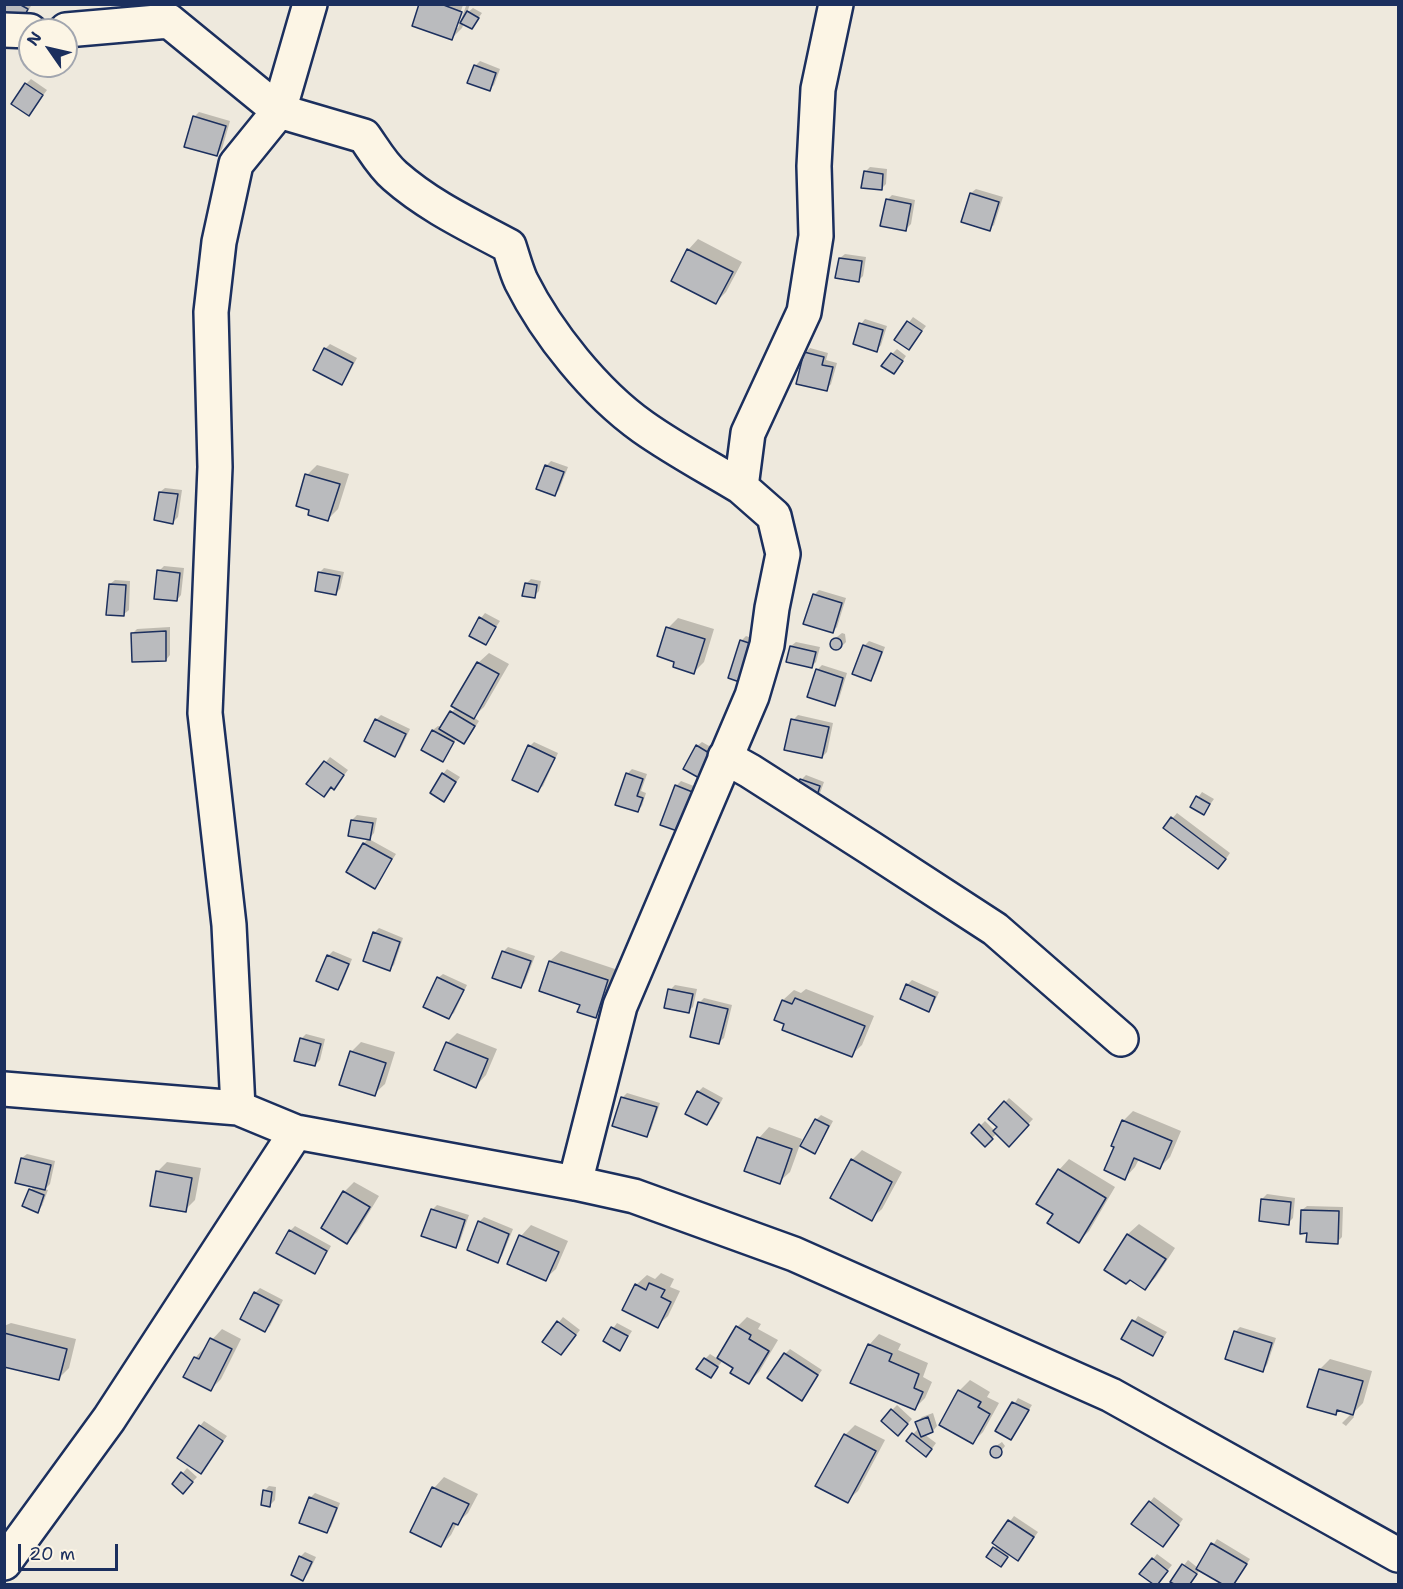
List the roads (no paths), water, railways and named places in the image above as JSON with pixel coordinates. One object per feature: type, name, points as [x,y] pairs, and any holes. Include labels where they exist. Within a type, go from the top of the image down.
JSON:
[{"type":"street","points":[[238,1108],[229,926],[205,713],[214,466],[211,312],[219,242],[236,164],[279,111],[310,4]]},
{"type":"street","points":[[741,487],[748,433],[804,312],[816,236],[814,166],[818,89],[837,4]]},
{"type":"street","points":[[78,29],[169,21],[279,111],[364,135],[394,175],[432,204],[509,246],[520,279],[541,317],[557,340],[601,390],[642,427],[741,487],[774,516],[783,554],[767,645],[752,696],[724,757],[620,1006],[576,1183]]},
{"type":"street","points":[[724,757],[750,771],[995,929],[1120,1039]]},
{"type":"street","points":[[4,1089],[238,1108],[296,1132],[576,1183],[634,1196],[794,1254],[1111,1395],[1398,1555]]},
{"type":"street","points":[[4,1563],[109,1419],[296,1132]]}]
